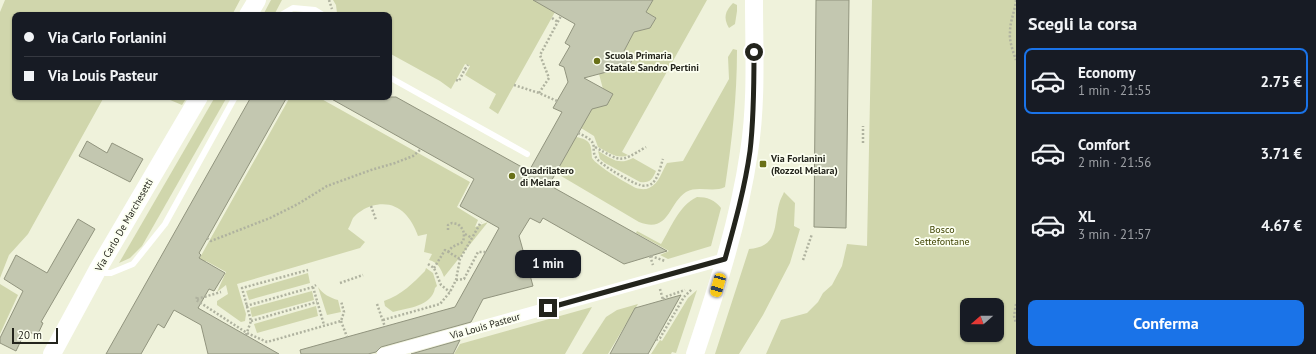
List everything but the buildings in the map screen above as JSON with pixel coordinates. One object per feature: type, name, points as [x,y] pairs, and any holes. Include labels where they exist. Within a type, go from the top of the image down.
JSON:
[{"type":"main road","points":[[250,12],[257,0]]},
{"type":"main road","points":[[695,354],[714,298],[735,223],[749,152],[754,89],[754,0]]},
{"type":"main road","name":"Via Carlo De Marchesetti","points":[[52,354],[98,269],[198,100]]},
{"type":"street","name":"Via Louis Pasteur","points":[[383,354],[725,259]]},
{"type":"lane","points":[[286,12],[293,8],[315,10],[318,12]]},
{"type":"lane","points":[[392,79],[527,154]]},
{"type":"lane","points":[[98,269],[111,274],[133,264],[165,224],[232,100]]},
{"type":"path","points":[[1016,0],[1010,31],[1011,45],[1016,60]]},
{"type":"path","points":[[539,93],[549,78],[540,55],[561,16]]},
{"type":"path","points":[[552,18],[558,22]]},
{"type":"path","points":[[456,80],[459,81],[467,70],[468,65]]},
{"type":"path","points":[[514,85],[539,93],[557,101]]},
{"type":"path","points":[[863,126],[863,143]]},
{"type":"path","points":[[578,133],[592,141],[594,155],[600,163],[639,185],[646,186],[653,182],[659,172],[663,159]]},
{"type":"path","points":[[594,147],[613,158],[624,159],[646,147]]},
{"type":"path","points":[[207,238],[211,241],[270,218],[298,204],[327,186],[413,156],[421,149]]},
{"type":"path","points":[[371,206],[376,220]]},
{"type":"path","points":[[383,320],[440,304],[450,292],[456,280],[460,260],[481,222]]},
{"type":"path","points":[[448,230],[448,225],[452,223],[458,224],[463,228],[465,234],[463,242],[452,247],[448,252]]},
{"type":"path","points":[[465,234],[472,238]]},
{"type":"path","points":[[803,260],[812,234]]},
{"type":"path","points":[[434,268],[445,250],[460,260]]},
{"type":"path","points":[[456,280],[464,279],[478,252],[486,252]]},
{"type":"path","points":[[428,264],[434,268],[441,285],[450,292]]},
{"type":"path","points":[[246,334],[250,321],[242,288],[308,270]]},
{"type":"path","points":[[340,283],[363,275]]},
{"type":"path","points":[[246,306],[316,285]]},
{"type":"path","points":[[313,287],[324,325]]},
{"type":"path","points":[[656,340],[660,338],[684,297],[692,289]]},
{"type":"path","points":[[663,300],[665,297],[685,290]]},
{"type":"path","points":[[220,292],[197,298],[246,334],[266,342],[341,320]]},
{"type":"path","points":[[341,301],[344,312],[341,320],[347,337]]},
{"type":"path","points":[[250,321],[317,302]]},
{"type":"path","points":[[377,304],[385,327]]},
{"type":"path","points":[[1016,304],[1014,316],[1016,323]]},
{"type":"green space","points":[[5,0],[240,0],[234,12],[12,12],[12,100],[102,100],[28,234],[9,255],[0,278],[0,12]]},
{"type":"green space","points":[[271,0],[282,0],[276,12],[265,12]]},
{"type":"green space","points":[[333,0],[545,0],[555,12],[498,114],[489,108],[496,94],[465,75],[470,66],[465,64],[451,89],[440,81],[392,55],[392,12],[337,12],[336,5]]},
{"type":"green space","points":[[653,0],[707,0],[622,152],[628,155],[620,157],[598,147],[594,136],[581,128],[603,89],[599,74],[629,66],[634,56],[624,51],[634,32],[650,28],[656,18],[646,12]]},
{"type":"green space","name":"Bosco Settefontane","points":[[872,0],[1016,0],[1016,354],[766,354],[781,320],[807,313],[818,302],[823,293],[832,285],[842,266],[847,244],[867,246]]},
{"type":"green space","points":[[733,3],[737,5],[735,24],[729,28],[726,21],[726,15],[728,9]]},
{"type":"green space","points":[[733,49],[737,50],[736,85],[732,136],[725,187],[720,189],[695,189],[686,192],[675,203],[662,221],[649,225],[639,222],[556,173],[576,137],[589,143],[592,158],[612,174],[636,188],[646,189],[655,184],[667,163],[683,161],[729,79],[728,57]]},
{"type":"green space","points":[[170,100],[185,100],[182,105]]},
{"type":"green space","points":[[213,100],[225,100],[142,246],[130,258],[119,263]]},
{"type":"green space","points":[[288,100],[323,100],[470,182],[457,207],[478,220],[475,227],[488,222],[444,277],[437,264],[429,260],[432,254],[424,252],[427,234],[418,236],[411,221],[401,210],[395,207],[380,204],[371,206],[364,209],[352,219],[348,229],[365,242],[360,248],[237,284],[246,314],[245,321],[241,322],[217,305],[217,301],[228,294],[226,285],[217,292],[226,272],[206,261],[203,263],[198,261]]},
{"type":"green space","points":[[598,151],[619,161],[633,158],[656,171],[650,180],[640,182],[605,163],[600,159]]},
{"type":"green space","points":[[784,192],[795,203],[794,226],[800,229],[790,263],[763,315],[739,354],[715,354],[749,249],[759,247],[771,238],[776,224],[780,201]]},
{"type":"green space","points":[[697,197],[710,200],[721,208],[711,246],[668,259],[660,255],[669,251],[636,233],[637,231],[661,244],[680,211],[685,205]]},
{"type":"green space","points":[[426,268],[433,273],[437,286],[429,299],[418,305],[393,312],[385,306],[384,301],[407,288],[425,271]]},
{"type":"green space","points":[[308,273],[310,283],[249,300],[246,291]]},
{"type":"green space","points":[[0,284],[18,295],[0,334]]},
{"type":"green space","points":[[318,287],[322,292],[338,300],[341,312],[327,315]]},
{"type":"green space","points":[[697,290],[676,353],[651,354],[660,340],[662,341],[688,298]]},
{"type":"green space","points":[[312,291],[314,300],[252,317],[250,308]]},
{"type":"green space","points":[[638,304],[608,354],[582,354],[606,317],[617,310]]},
{"type":"green space","points":[[316,306],[318,316],[257,333],[254,324]]},
{"type":"green space","points":[[592,307],[565,354],[454,354],[460,344]]},
{"type":"place","name":"Scuola Primaria Statale Sandro Pertini","points":[[597,61]]},
{"type":"place","name":"Via Forlanini (Rozzol Melara)","points":[[763,164]]},
{"type":"place","name":"Quadrilatero di Melara","points":[[512,176]]},
{"type":"route","points":[[548,308],[725,259],[740,202],[749,152],[754,89],[754,52]]}]
